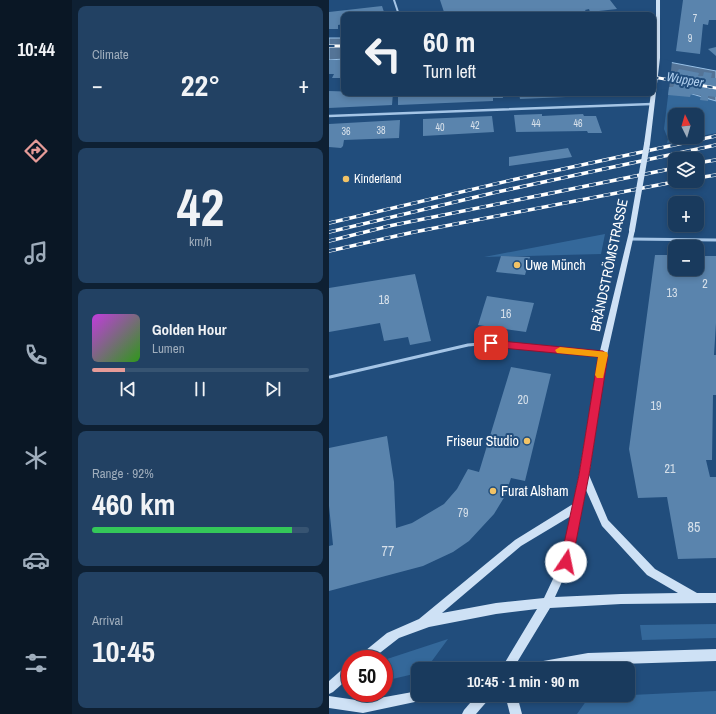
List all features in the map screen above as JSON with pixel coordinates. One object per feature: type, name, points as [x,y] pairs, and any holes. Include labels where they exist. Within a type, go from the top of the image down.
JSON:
[{"type":"main road","name":"BRÄNDSTRÖMSTRASSE","points":[[656,74],[658,58],[658,0]]},
{"type":"main road","name":"BRÄNDSTRÖMSTRASSE","points":[[511,662],[548,601],[566,562],[584,475],[603,355],[631,239],[647,144],[653,96]]},
{"type":"main road","points":[[584,475],[605,523],[634,555],[651,572],[697,598]]},
{"type":"main road","points":[[422,623],[518,543],[577,507]]},
{"type":"main road","points":[[375,650],[393,635],[422,623],[485,610],[548,601],[626,598],[716,598]]},
{"type":"main road","points":[[571,662],[588,659],[716,656]]},
{"type":"main road","points":[[329,688],[341,678]]},
{"type":"main road","points":[[329,702],[363,707],[411,698]]},
{"type":"main road","points":[[468,714],[479,702]]},
{"type":"main road","points":[[513,702],[516,714]]},
{"type":"street","points":[[329,116],[652,104]]},
{"type":"street","points":[[631,239],[716,240]]},
{"type":"lane","points":[[394,0],[398,12]]},
{"type":"lane","points":[[330,377],[468,345],[491,343],[603,355]]},
{"type":"shaded area","points":[[669,88],[716,101],[716,133],[704,136],[704,108],[668,108],[668,139],[664,129]]},
{"type":"shaded area","points":[[605,234],[601,254],[484,257]]},
{"type":"shaded area","points":[[716,624],[716,638],[642,640],[640,625]]},
{"type":"shaded area","points":[[448,639],[431,662],[411,662],[411,675],[393,679],[393,657]]},
{"type":"shaded area","points":[[716,691],[716,714],[577,714],[585,702],[635,702],[635,695]]},
{"type":"water","points":[[329,38],[341,38],[341,59],[329,60]]},
{"type":"water","name":"Wupper","points":[[656,60],[716,71],[716,101],[675,89],[656,87]]},
{"type":"pier","points":[[656,58],[672,61],[669,90],[656,89]]},
{"type":"building","points":[[440,0],[610,0],[617,9],[590,12],[589,9],[585,10],[586,12],[444,12]]},
{"type":"building","points":[[683,0],[716,0],[716,20],[709,20],[708,25],[703,24],[700,54],[676,51]]},
{"type":"building","points":[[382,6],[384,12],[341,12],[341,24],[338,25],[338,29],[329,29],[329,12]]},
{"type":"building","points":[[716,47],[716,56],[708,49]]},
{"type":"building","points":[[329,60],[341,60],[341,78],[332,78],[334,74],[329,74]]},
{"type":"building","points":[[679,69],[699,73],[698,76],[703,76],[704,72],[712,73],[711,78],[716,78],[716,97],[708,96],[708,101],[700,100],[701,95],[691,94],[690,97],[668,95],[669,87],[673,87],[678,77],[674,76]]},
{"type":"building","points":[[329,91],[341,91],[341,96],[393,96],[392,105],[329,108]]},
{"type":"building","points":[[398,96],[503,96],[503,98],[493,98],[493,101],[398,105]]},
{"type":"building","points":[[520,96],[589,96],[520,99]]},
{"type":"building","points":[[542,114],[542,116],[583,114],[584,116],[596,116],[602,133],[588,133],[587,131],[516,132],[514,115]]},
{"type":"building","points":[[492,116],[494,132],[423,136],[423,119]]},
{"type":"building","points":[[400,120],[399,138],[344,140],[341,148],[329,147],[329,124]]},
{"type":"building","points":[[568,148],[572,157],[509,166],[509,157]]},
{"type":"building","points":[[655,255],[668,255],[668,276],[704,276],[704,256],[716,256],[716,323],[714,355],[716,355],[716,395],[713,395],[712,460],[706,460],[710,477],[716,477],[716,558],[678,559],[667,497],[638,498],[629,449]]},
{"type":"building","points":[[501,256],[530,257],[525,275],[496,272]]},
{"type":"building","points":[[415,274],[431,341],[410,345],[408,337],[384,341],[380,323],[329,332],[329,288]]},
{"type":"building","points":[[487,296],[534,303],[526,332],[478,325]]},
{"type":"building","points":[[511,367],[551,374],[525,481],[511,478],[505,496],[494,514],[469,541],[453,552],[423,566],[329,591],[329,546],[333,545],[329,506],[329,448],[387,436],[394,482],[396,528],[412,523],[444,504],[457,489],[468,469],[479,472]]},
{"type":"railway","points":[[329,46],[341,46]]},
{"type":"railway","points":[[656,78],[716,88]]},
{"type":"railway","points":[[329,223],[512,180],[716,136]]},
{"type":"railway","points":[[329,232],[497,192],[716,145]]},
{"type":"railway","points":[[704,162],[716,160]]},
{"type":"railway","points":[[329,241],[389,226],[668,169]]},
{"type":"railway","points":[[704,177],[716,175]]},
{"type":"railway","points":[[329,251],[414,232],[668,183]]},
{"type":"slow traffic","points":[[560,350],[603,355],[600,375]]},
{"type":"place","name":"Kinderland","points":[[346,179]]},
{"type":"place","name":"Uwe Münch","points":[[517,265]]},
{"type":"place","name":"Friseur Studio","points":[[527,441]]},
{"type":"place","name":"Furat Alsham","points":[[493,491]]},
{"type":"route","points":[[491,343],[603,355],[584,475],[566,562]]}]
